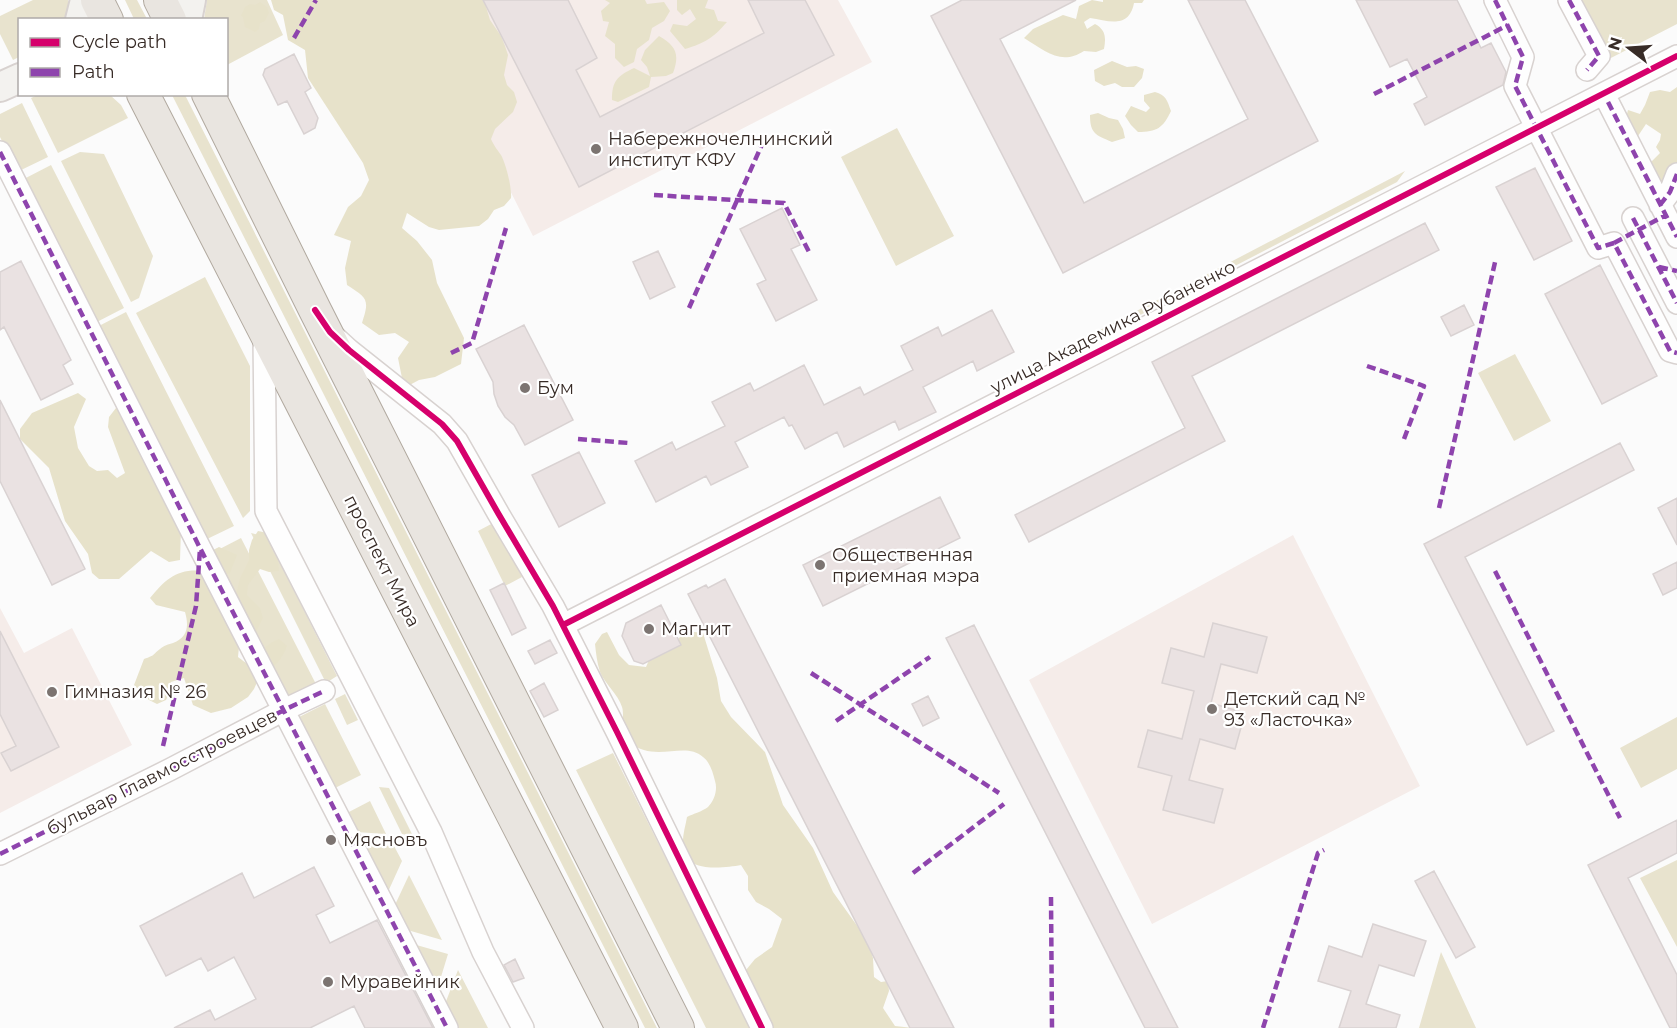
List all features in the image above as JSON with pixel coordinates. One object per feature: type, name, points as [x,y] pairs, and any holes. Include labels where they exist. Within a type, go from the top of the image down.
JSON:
[{"type":"main road","points":[[80,18],[85,0]]},
{"type":"main road","points":[[97,0],[106,18]]},
{"type":"main road","points":[[160,0],[169,18]]},
{"type":"main road","points":[[187,18],[191,0]]},
{"type":"main road","points":[[0,87],[18,79]]},
{"type":"main road","points":[[133,96],[149,107]]},
{"type":"main road","points":[[209,96],[678,1028]]},
{"type":"main road","name":"проспект Мира","points":[[149,107],[622,1028]]},
{"type":"street","points":[[1496,0],[1523,57],[1515,86],[1598,248],[1614,243],[1636,223],[1663,210],[1677,174]]},
{"type":"street","points":[[1569,0],[1599,56],[1592,72]]},
{"type":"street","name":"улица Академика Рубаненко","points":[[563,625],[1677,56]]},
{"type":"street","points":[[1608,102],[1677,237]]},
{"type":"street","points":[[0,152],[200,548],[447,1028]]},
{"type":"street","points":[[1636,223],[1668,269],[1677,303]]},
{"type":"street","points":[[1614,243],[1670,351],[1677,353]]},
{"type":"street","points":[[315,310],[330,332],[349,350],[442,424],[457,441],[563,625],[762,1028]]},
{"type":"street","points":[[264,331],[266,511],[431,832],[483,952],[522,1028]]},
{"type":"street","name":"бульвар Главмосстроевцев","points":[[0,854],[324,691]]},
{"type":"shaded area","points":[[33,0],[68,0],[70,7],[68,18],[18,18],[18,58],[13,60],[0,34],[0,16]]},
{"type":"shaded area","points":[[125,0],[137,0],[146,18],[134,18]]},
{"type":"shaded area","points":[[207,0],[267,0],[283,35],[228,64],[228,18],[204,18]]},
{"type":"shaded area","points":[[271,0],[484,0],[490,20],[501,36],[508,55],[504,75],[517,102],[513,112],[495,129],[491,139],[505,164],[511,198],[504,206],[494,210],[479,226],[439,230],[429,227],[407,213],[402,228],[417,241],[432,260],[437,283],[464,338],[461,364],[435,377],[419,380],[404,388],[398,358],[409,342],[395,333],[379,335],[362,323],[366,309],[365,300],[347,285],[345,268],[351,241],[334,235],[348,207],[361,196],[369,180],[363,163],[308,78],[305,50],[288,40],[283,15],[274,10]]},
{"type":"shaded area","name":"Набережночелнинский институт КФУ","points":[[414,0],[838,0],[872,62],[533,236]]},
{"type":"shaded area","points":[[605,0],[645,0],[647,4],[664,2],[670,11],[664,21],[652,28],[649,40],[637,49],[634,62],[624,67],[615,58],[615,44],[605,36],[609,22],[603,21],[601,11],[610,3]]},
{"type":"shaded area","points":[[677,0],[708,0],[705,8],[714,10],[718,21],[727,22],[708,39],[685,49],[670,31],[673,24],[687,26],[696,19],[690,9],[682,15],[677,10]]},
{"type":"shaded area","points":[[1092,0],[1103,2],[1103,0],[1144,0],[1142,3],[1134,3],[1128,17],[1123,20],[1090,18],[1084,22],[1087,29],[1095,24],[1103,32],[1104,49],[1096,52],[1084,51],[1068,57],[1060,57],[1046,52],[1024,38],[1033,29],[1063,15],[1076,19],[1079,6]]},
{"type":"shaded area","points":[[1574,0],[1677,0],[1677,24],[1607,60]]},
{"type":"shaded area","points":[[260,2],[267,7],[269,13],[255,32],[245,27],[241,16],[245,7]]},
{"type":"shaded area","points":[[659,36],[675,51],[676,61],[673,73],[651,77],[649,87],[618,102],[612,100],[614,84],[623,74],[634,68],[650,76],[641,60],[645,50]]},
{"type":"shaded area","points":[[1112,61],[1127,67],[1136,66],[1144,69],[1142,78],[1134,87],[1122,87],[1115,83],[1104,86],[1095,81],[1094,70]]},
{"type":"shaded area","points":[[1677,87],[1677,188],[1663,191],[1647,158],[1651,162],[1660,153],[1656,147],[1661,134],[1646,124],[1638,136],[1632,135],[1624,125],[1628,110],[1640,114],[1650,92],[1660,90],[1670,92]]},
{"type":"shaded area","points":[[1155,92],[1166,98],[1171,111],[1159,128],[1138,132],[1125,116],[1131,106],[1146,112],[1150,108],[1144,101],[1144,95]]},
{"type":"shaded area","points":[[36,96],[111,96],[121,105],[128,118],[58,153],[31,98]]},
{"type":"shaded area","points":[[173,96],[186,96],[657,1028],[645,1028]]},
{"type":"shaded area","points":[[22,103],[48,157],[17,172],[0,137],[0,114]]},
{"type":"shaded area","points":[[1098,113],[1118,120],[1125,138],[1112,142],[1095,133],[1091,126],[1090,115]]},
{"type":"shaded area","points":[[897,128],[954,236],[896,266],[841,157]]},
{"type":"shaded area","points":[[80,152],[104,154],[153,256],[139,298],[131,302],[61,161]]},
{"type":"shaded area","points":[[51,165],[124,308],[93,324],[20,181]]},
{"type":"shaded area","points":[[1405,171],[1397,182],[1063,355],[1054,354]]},
{"type":"shaded area","points":[[205,277],[250,366],[250,511],[243,518],[136,313]]},
{"type":"shaded area","points":[[126,312],[234,526],[203,541],[95,328]]},
{"type":"shaded area","points":[[1515,354],[1551,421],[1514,441],[1478,373]]},
{"type":"shaded area","points":[[78,393],[86,399],[74,427],[78,448],[89,466],[97,471],[108,470],[117,478],[125,473],[108,427],[109,417],[116,408],[126,410],[181,529],[180,560],[169,562],[151,551],[119,579],[99,579],[92,573],[88,554],[65,521],[49,468],[20,439],[20,429],[32,413]]},
{"type":"shaded area","points":[[495,522],[522,577],[505,586],[478,531]]},
{"type":"shaded area","points":[[258,531],[268,533],[272,551],[278,560],[279,571],[269,572],[260,569],[248,585],[247,595],[260,608],[263,618],[255,634],[239,647],[238,657],[246,663],[269,644],[279,639],[287,646],[281,659],[271,668],[262,671],[248,697],[231,708],[211,713],[193,705],[184,678],[171,682],[166,700],[157,704],[149,700],[134,685],[144,659],[182,638],[187,626],[185,612],[156,605],[150,598],[161,585],[179,573],[204,571],[209,552],[219,547],[237,555],[230,573],[221,576],[235,598],[240,578],[249,560],[252,540]]},
{"type":"shaded area","points":[[251,533],[267,537],[337,676],[326,683]]},
{"type":"shaded area","name":"Детский сад № 93 «Ласточка»","points":[[1293,535],[1420,786],[1152,924],[1029,680]]},
{"type":"shaded area","points":[[241,538],[318,688],[287,704],[210,554]]},
{"type":"shaded area","name":"Гимназия № 26","points":[[0,608],[24,653],[72,628],[132,745],[0,813]]},
{"type":"shaded area","points":[[686,631],[703,633],[717,678],[721,701],[731,717],[765,752],[783,805],[813,848],[833,892],[868,941],[873,958],[874,977],[881,982],[888,981],[889,991],[883,1008],[895,1026],[913,1028],[765,1028],[746,986],[746,970],[755,959],[772,947],[782,919],[756,902],[748,890],[748,876],[741,865],[709,867],[694,864],[688,860],[683,845],[687,817],[706,808],[714,799],[716,784],[711,768],[705,759],[695,752],[649,751],[629,742],[623,729],[622,707],[602,676],[597,662],[595,644],[602,634],[607,632],[619,655],[629,665],[646,667],[653,651],[676,641]]},
{"type":"shaded area","points":[[345,694],[358,720],[347,725],[335,699]]},
{"type":"shaded area","points":[[325,704],[361,775],[331,790],[295,719]]},
{"type":"shaded area","points":[[1677,717],[1677,769],[1641,788],[1620,748]]},
{"type":"shaded area","points":[[613,753],[751,1028],[706,1028],[576,770]]},
{"type":"shaded area","points":[[379,787],[389,788],[413,836],[402,834]]},
{"type":"shaded area","points":[[370,801],[386,834],[356,832],[347,813]]},
{"type":"shaded area","points":[[362,845],[394,846],[402,861],[387,894]]},
{"type":"shaded area","points":[[1677,860],[1677,947],[1640,878]]},
{"type":"shaded area","points":[[409,875],[442,940],[404,929],[394,907]]},
{"type":"shaded area","points":[[413,944],[448,954],[437,990]]},
{"type":"shaded area","points":[[1441,952],[1476,1028],[1419,1028]]},
{"type":"shaded area","points":[[458,970],[488,1028],[458,1028],[445,1004]]},
{"type":"building","points":[[483,0],[568,0],[597,58],[576,70],[600,117],[764,33],[748,0],[805,0],[834,55],[579,187]]},
{"type":"building","points":[[962,0],[1076,0],[1000,39],[1084,203],[1248,119],[1188,0],[1245,0],[1318,141],[1063,273],[931,16]]},
{"type":"building","points":[[1356,0],[1457,0],[1481,48],[1491,43],[1506,72],[1503,85],[1425,125],[1414,104],[1427,97],[1407,59],[1390,67]]},
{"type":"building","points":[[294,54],[311,88],[305,92],[318,118],[315,128],[304,134],[287,101],[278,105],[263,75],[265,69]]},
{"type":"building","points":[[1535,168],[1572,241],[1534,260],[1496,187]]},
{"type":"building","points":[[782,208],[800,245],[791,249],[817,300],[776,321],[757,284],[766,280],[740,229]]},
{"type":"building","points":[[1425,223],[1439,250],[1192,376],[1225,441],[1029,542],[1015,515],[1185,428],[1152,362]]},
{"type":"building","points":[[658,251],[675,287],[650,299],[633,262]]},
{"type":"building","points":[[21,261],[71,360],[63,365],[73,384],[41,400],[4,327],[0,330],[0,272]]},
{"type":"building","points":[[1600,265],[1657,376],[1602,404],[1545,294]]},
{"type":"building","points":[[1464,305],[1474,325],[1451,336],[1441,317]]},
{"type":"building","points":[[992,310],[1014,352],[977,371],[973,361],[923,387],[936,412],[899,430],[895,421],[844,447],[837,432],[805,449],[792,425],[789,426],[784,417],[735,442],[748,467],[711,485],[706,476],[656,502],[635,461],[672,442],[676,450],[725,426],[712,402],[750,383],[754,391],[804,365],[824,405],[860,387],[864,395],[913,370],[901,346],[938,327],[942,336]]},
{"type":"building","name":"Бум","points":[[524,325],[573,420],[525,445],[514,425],[498,406],[493,382],[476,349]]},
{"type":"building","points":[[0,400],[85,569],[52,585],[0,481]]},
{"type":"building","points":[[1620,443],[1634,470],[1465,557],[1554,731],[1527,745],[1424,544]]},
{"type":"building","points":[[579,452],[605,503],[559,527],[532,475]]},
{"type":"building","points":[[940,497],[960,538],[823,606],[803,565]]},
{"type":"building","points":[[1677,498],[1677,545],[1658,508]]},
{"type":"building","points":[[1677,562],[1677,588],[1663,595],[1653,574]]},
{"type":"building","points":[[725,579],[954,1028],[910,1028],[688,594],[706,585],[708,588]]},
{"type":"building","points":[[504,583],[526,628],[512,635],[490,590]]},
{"type":"building","name":"Магнит","points":[[661,605],[681,645],[643,664],[634,661],[622,636],[626,623]]},
{"type":"building","points":[[1213,623],[1267,637],[1257,673],[1221,664],[1211,703],[1245,713],[1235,749],[1200,739],[1189,780],[1223,789],[1214,823],[1163,810],[1172,776],[1138,767],[1148,730],[1182,739],[1194,691],[1162,683],[1171,648],[1204,657]]},
{"type":"building","points":[[974,625],[1178,1028],[1145,1028],[946,638]]},
{"type":"building","points":[[0,631],[59,747],[11,771],[1,753],[16,746],[0,714]]},
{"type":"building","points":[[550,640],[557,653],[535,664],[528,651]]},
{"type":"building","points":[[544,683],[558,710],[544,717],[530,691]]},
{"type":"building","points":[[928,696],[939,718],[923,726],[912,704]]},
{"type":"building","points":[[1677,820],[1677,853],[1628,878],[1677,975],[1677,1028],[1670,1028],[1588,865]]},
{"type":"building","points":[[314,867],[334,906],[316,915],[330,943],[377,920],[433,1028],[365,1028],[354,1006],[310,1028],[174,1028],[210,1010],[215,1020],[256,999],[234,957],[208,971],[201,958],[166,976],[140,926],[242,873],[254,898]]},
{"type":"building","points":[[1434,871],[1475,947],[1456,958],[1415,881]]},
{"type":"building","points":[[1373,924],[1426,941],[1414,976],[1379,965],[1366,1004],[1400,1015],[1396,1028],[1339,1028],[1351,991],[1318,981],[1329,946],[1362,957]]},
{"type":"building","points":[[515,959],[524,978],[513,982],[504,965]]},
{"type":"marked path","points":[[294,38],[316,0]]},
{"type":"marked path","points":[[1495,0],[1523,57],[1515,86],[1598,248],[1614,243],[1670,351],[1677,353]]},
{"type":"marked path","points":[[1569,0],[1599,56],[1587,70]]},
{"type":"marked path","points":[[1374,94],[1508,25]]},
{"type":"marked path","points":[[1608,102],[1677,237]]},
{"type":"marked path","points":[[689,308],[764,140]]},
{"type":"marked path","points":[[0,152],[200,548],[447,1028]]},
{"type":"marked path","points":[[1660,205],[1670,192],[1677,174]]},
{"type":"marked path","points":[[654,195],[784,203],[809,252]]},
{"type":"marked path","points":[[1614,243],[1666,215]]},
{"type":"marked path","points":[[1633,218],[1677,303]]},
{"type":"marked path","points":[[451,353],[472,343],[506,228]]},
{"type":"marked path","points":[[1439,508],[1496,258]]},
{"type":"marked path","points":[[1659,267],[1677,271]]},
{"type":"marked path","points":[[1367,366],[1424,386],[1404,439]]},
{"type":"marked path","points":[[578,439],[629,443]]},
{"type":"marked path","points":[[163,746],[196,606],[200,549]]},
{"type":"marked path","points":[[1495,571],[1620,818]]},
{"type":"marked path","points":[[836,721],[930,657]]},
{"type":"marked path","points":[[811,673],[999,793]]},
{"type":"marked path","points":[[0,854],[324,691]]},
{"type":"marked path","points":[[913,873],[1004,804]]},
{"type":"marked path","points":[[1263,1028],[1318,853],[1324,850]]},
{"type":"marked path","points":[[1051,897],[1052,1028]]},
{"type":"cycle path","points":[[563,625],[1677,56]]},
{"type":"cycle path","points":[[315,310],[330,332],[349,350],[442,424],[457,441],[553,606],[762,1028]]},
{"type":"place","name":"Набережночелнинский институт КФУ","points":[[596,149]]},
{"type":"place","name":"Бум","points":[[525,388]]},
{"type":"place","name":"Общественная приемная мэра","points":[[820,565]]},
{"type":"place","name":"Магнит","points":[[649,629]]},
{"type":"place","name":"Гимназия № 26","points":[[52,692]]},
{"type":"place","name":"Детский сад № 93 «Ласточка»","points":[[1212,709]]},
{"type":"place","name":"Мясновъ","points":[[331,840]]},
{"type":"place","name":"Муравейник","points":[[328,982]]}]
